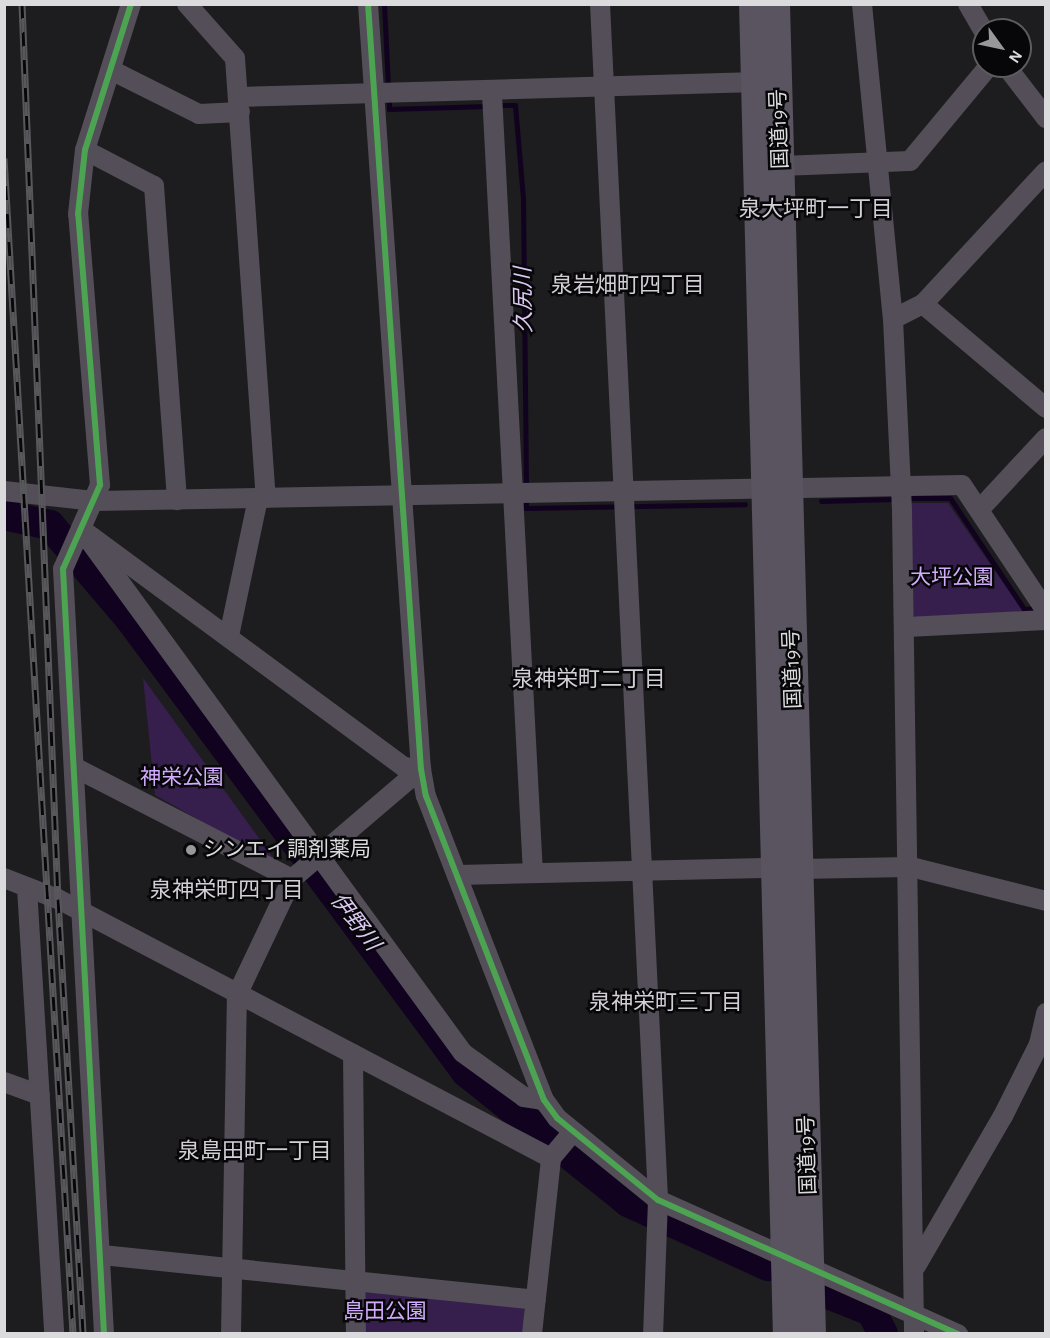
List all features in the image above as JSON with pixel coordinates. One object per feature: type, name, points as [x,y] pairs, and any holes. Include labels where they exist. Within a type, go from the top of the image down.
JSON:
[{"type":"highway","name":"国道19号","points":[[753,4],[777,490],[788,869],[811,1267],[812,1334]]},
{"type":"highway","name":"国道19号","points":[[776,4],[781,165],[777,490]]},
{"type":"highway","name":"国道19号","points":[[787,1334],[788,869]]},
{"type":"street","points":[[104,1334],[102,1255],[63,569],[95,501],[100,485],[78,214],[86,150],[130,4]]},
{"type":"street","points":[[188,4],[235,58],[240,104],[262,498],[229,636]]},
{"type":"street","points":[[368,4],[399,496],[421,769],[426,796],[544,1100],[573,1132],[658,1200],[811,1267],[915,1326],[958,1334]]},
{"type":"street","points":[[600,4],[658,1200],[654,1334]]},
{"type":"street","points":[[862,4],[893,319],[907,627],[915,1326]]},
{"type":"street","points":[[968,4],[976,18]]},
{"type":"street","points":[[111,70],[199,114],[240,104],[373,95],[492,94],[758,82]]},
{"type":"street","points":[[781,165],[910,160],[979,78]]},
{"type":"street","points":[[1015,78],[1046,118]]},
{"type":"street","points":[[492,94],[533,873]]},
{"type":"street","points":[[86,150],[154,186],[177,500]]},
{"type":"street","points":[[893,319],[923,304],[1046,171]]},
{"type":"street","points":[[923,304],[1046,408]]},
{"type":"street","points":[[979,510],[1046,438]]},
{"type":"street","points":[[4,491],[95,501],[624,490],[777,490],[899,484],[962,485],[1041,604]]},
{"type":"street","points":[[81,529],[404,767],[421,769]]},
{"type":"street","points":[[81,529],[317,858],[464,1053],[524,1097],[544,1100]]},
{"type":"street","points":[[907,627],[1046,620]]},
{"type":"street","points":[[74,767],[292,879]]},
{"type":"street","points":[[231,1334],[237,995],[292,879],[421,769]]},
{"type":"street","points":[[458,875],[911,867],[1046,901]]},
{"type":"street","points":[[4,878],[81,914],[551,1158]]},
{"type":"street","points":[[27,888],[54,1334]]},
{"type":"street","points":[[916,1266],[1003,1116],[1038,1044],[1046,1013]]},
{"type":"street","points":[[353,1054],[356,1334]]},
{"type":"street","points":[[4,1082],[40,1095]]},
{"type":"street","points":[[532,1334],[551,1158],[573,1132]]},
{"type":"street","points":[[102,1255],[536,1300]]},
{"type":"green space","name":"大坪公園","points":[[911,503],[948,503],[1024,613],[921,621],[913,616]]},
{"type":"green space","name":"神栄公園","points":[[143,678],[272,856],[278,865],[155,795]]},
{"type":"green space","name":"島田公園","points":[[364,1292],[524,1306],[525,1333],[364,1333]]},
{"type":"waterway","name":"久尻川","points":[[384,4],[388,87]]},
{"type":"waterway","name":"久尻川","points":[[389,97],[389,109],[488,106]]},
{"type":"waterway","name":"久尻川","points":[[497,105],[515,105],[523,199],[526,488]]},
{"type":"waterway","name":"久尻川","points":[[526,497],[526,508],[745,504]]},
{"type":"waterway","name":"久尻川","points":[[906,498],[950,498],[1024,609],[1038,608]]},
{"type":"waterway","name":"久尻川","points":[[821,501],[896,499]]},
{"type":"waterway","name":"伊野川","points":[[4,515],[50,525],[130,619],[466,1072],[628,1202],[768,1266]]},
{"type":"waterway","name":"伊野川","points":[[828,1294],[871,1311],[883,1334]]},
{"type":"railway","points":[[22,4],[58,899],[83,1334]]},
{"type":"railway","points":[[4,158],[73,1334]]},
{"type":"cycle path","points":[[104,1334],[63,569],[100,485],[78,214],[85,150],[131,4]]},
{"type":"cycle path","points":[[368,4],[421,769],[426,796],[544,1100],[557,1118],[658,1200],[958,1334]]},
{"type":"place","name":"シンエイ調剤薬局","points":[[191,850]]},
{"type":"district","name":"泉大坪町一丁目","points":[[816,210]]},
{"type":"district","name":"泉岩畑町四丁目","points":[[628,286]]},
{"type":"district","name":"泉神栄町二丁目","points":[[589,680]]},
{"type":"district","name":"泉神栄町四丁目","points":[[227,891]]},
{"type":"district","name":"泉神栄町三丁目","points":[[666,1003]]},
{"type":"district","name":"泉島田町一丁目","points":[[255,1152]]}]
